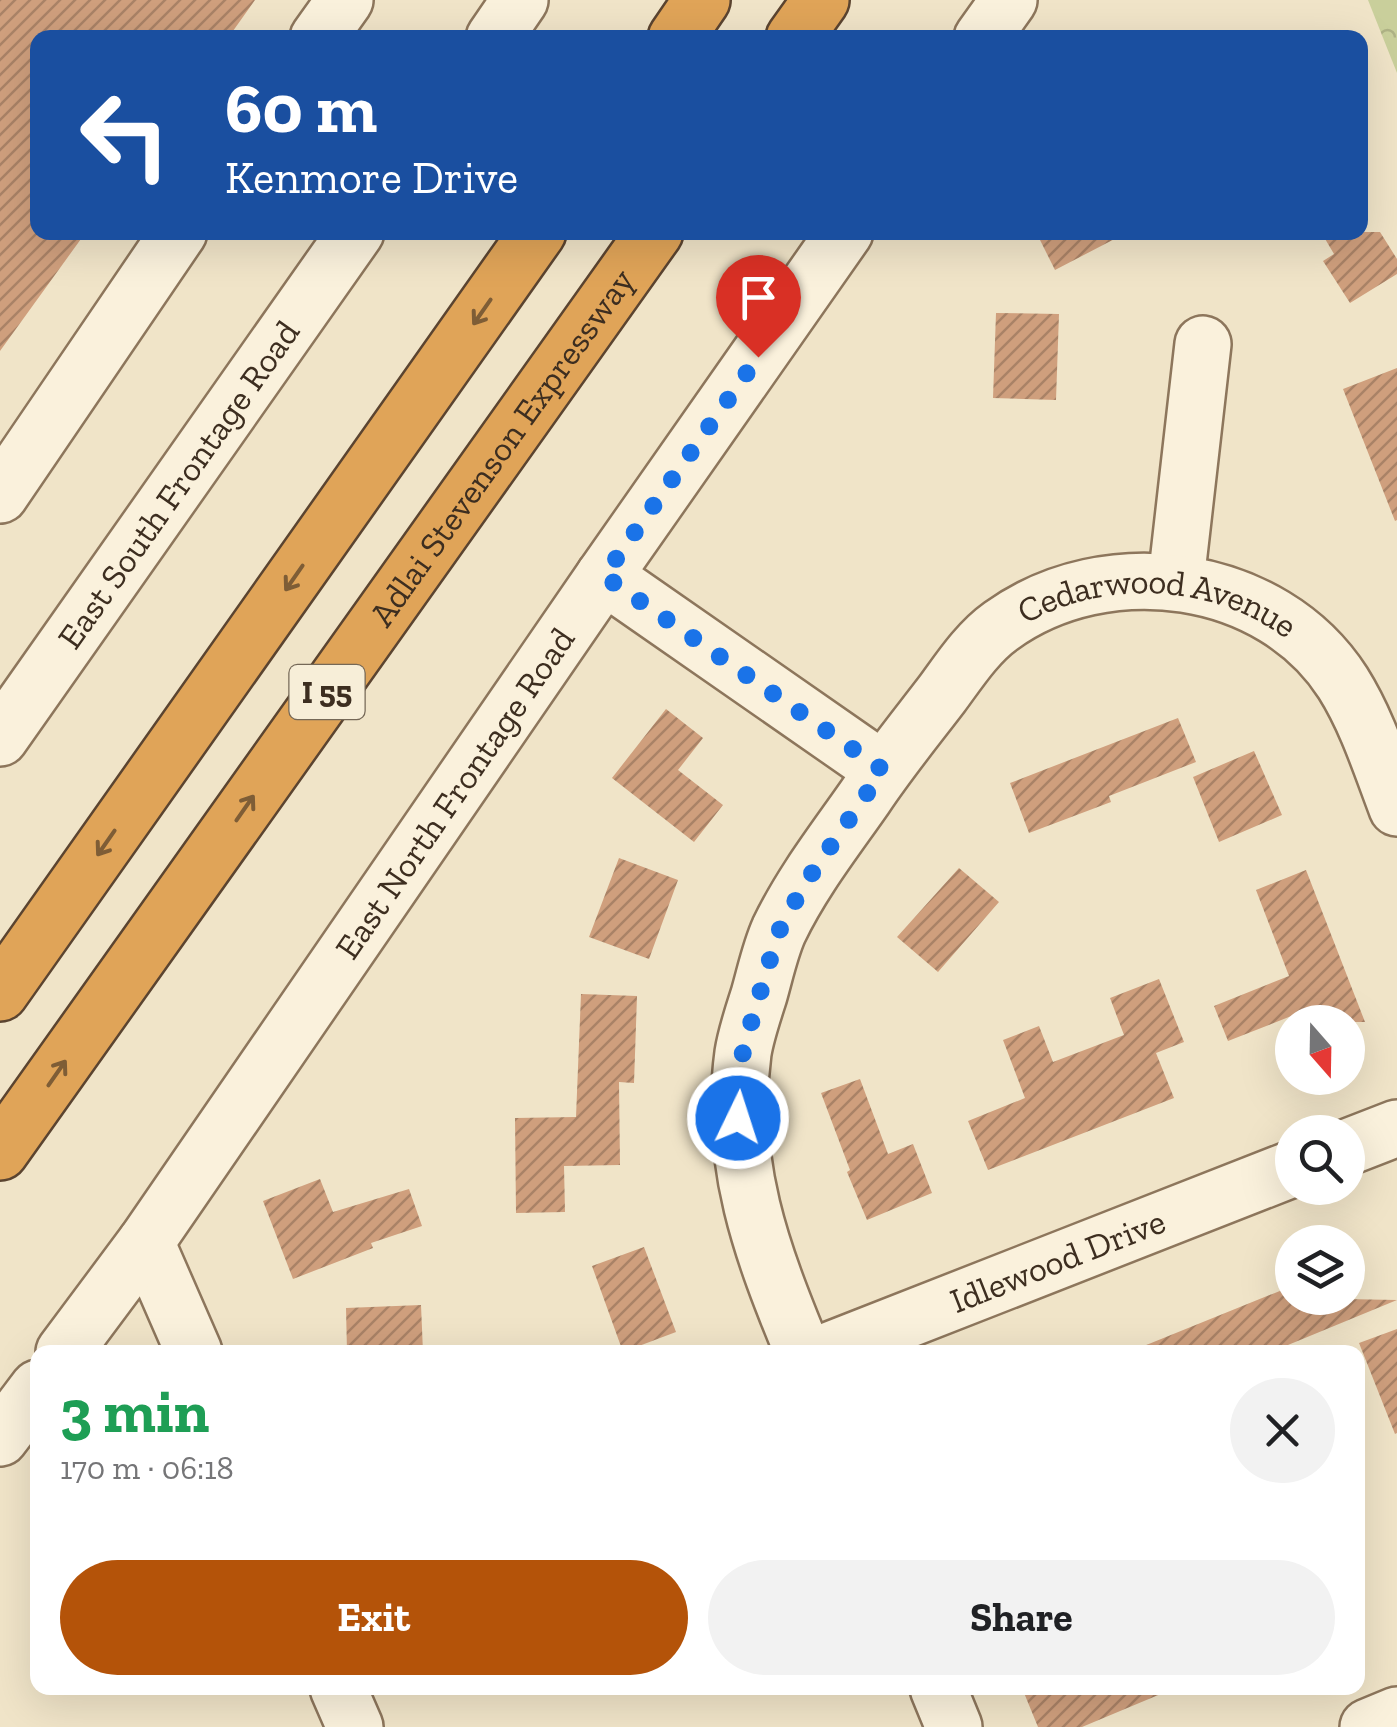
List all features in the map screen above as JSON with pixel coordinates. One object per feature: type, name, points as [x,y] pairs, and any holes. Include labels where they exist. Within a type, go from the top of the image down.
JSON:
[{"type":"highway","points":[[681,30],[702,0]]},
{"type":"highway","points":[[799,30],[820,0]]},
{"type":"highway","name":"I 55","points":[[0,994],[532,240]]},
{"type":"highway","name":"Adlai Stevenson Expressway","points":[[0,1152],[649,240]]},
{"type":"street","points":[[324,30],[345,0]]},
{"type":"street","points":[[499,30],[520,0]]},
{"type":"street","points":[[987,30],[1008,0]]},
{"type":"street","points":[[0,494],[174,240]]},
{"type":"street","name":"East South Frontage Road","points":[[0,738],[350,240]]},
{"type":"street","name":"East North Frontage Road","points":[[69,1345],[146,1242],[839,240]]},
{"type":"street","points":[[1176,581],[1204,344]]},
{"type":"street","points":[[604,576],[883,770]]},
{"type":"street","name":"Cedarwood Avenue","points":[[800,1345],[767,1265],[745,1188],[738,1118],[743,1050],[778,933],[804,885],[883,770],[968,660],[1000,626],[1052,599],[1110,583],[1176,581],[1222,591],[1264,609],[1308,642],[1342,682],[1369,736],[1397,808]]},
{"type":"street","points":[[1365,1140],[1397,1128]]},
{"type":"street","name":"Idlewood Drive","points":[[843,1345],[1275,1176]]},
{"type":"street","points":[[146,1242],[191,1345]]},
{"type":"street","points":[[0,1438],[30,1399]]},
{"type":"street","points":[[341,1695],[355,1727]]},
{"type":"street","points":[[941,1695],[954,1727]]},
{"type":"street","points":[[1368,1727],[1397,1716]]},
{"type":"green space","points":[[1368,0],[1397,0],[1397,73]]},
{"type":"building","points":[[0,0],[255,0],[234,30],[30,30],[30,240],[80,240],[0,351]]},
{"type":"building","points":[[1368,232],[1380,232],[1397,259],[1397,274],[1350,303],[1323,261],[1334,254],[1326,240],[1368,240]]},
{"type":"building","points":[[1040,240],[1113,240],[1055,270]]},
{"type":"building","points":[[996,313],[1059,314],[1056,400],[993,398]]},
{"type":"building","points":[[1397,368],[1397,520],[1395,521],[1343,389]]},
{"type":"building","points":[[666,709],[703,738],[678,770],[723,805],[694,842],[612,778]]},
{"type":"building","points":[[1178,718],[1196,762],[1109,796],[1111,802],[1029,833],[1010,783]]},
{"type":"building","points":[[1254,751],[1282,815],[1219,842],[1193,777]]},
{"type":"building","points":[[619,858],[678,880],[649,959],[589,937]]},
{"type":"building","points":[[959,868],[999,902],[938,972],[897,937]]},
{"type":"building","points":[[1306,870],[1358,1005],[1275,1005],[1275,1022],[1228,1041],[1214,1006],[1289,976],[1256,890]]},
{"type":"building","points":[[1159,979],[1184,1042],[1156,1053],[1174,1098],[988,1170],[968,1121],[1025,1098],[1003,1040],[1039,1026],[1053,1062],[1124,1035],[1110,998]]},
{"type":"building","points":[[581,994],[637,996],[634,1083],[619,1082],[620,1165],[564,1166],[565,1212],[516,1213],[515,1118],[576,1117]]},
{"type":"building","points":[[860,1079],[888,1154],[913,1144],[932,1193],[867,1220],[821,1093]]},
{"type":"building","points":[[320,1179],[333,1212],[409,1189],[422,1226],[371,1243],[373,1248],[293,1279],[263,1201]]},
{"type":"building","points":[[644,1247],[676,1332],[642,1345],[620,1345],[592,1266]]},
{"type":"building","points":[[1275,1293],[1275,1315],[1361,1315],[1288,1345],[1146,1345]]},
{"type":"building","points":[[1365,1299],[1397,1300],[1365,1313]]},
{"type":"building","points":[[421,1305],[423,1345],[347,1345],[346,1308]]},
{"type":"building","points":[[1397,1329],[1395,1434],[1365,1358],[1365,1345],[1359,1343]]},
{"type":"building","points":[[1025,1695],[1158,1695],[1082,1727],[1038,1727]]},
{"type":"route","points":[[738,1118],[743,1050],[778,933],[804,885],[883,770],[604,576],[758,357]]}]
